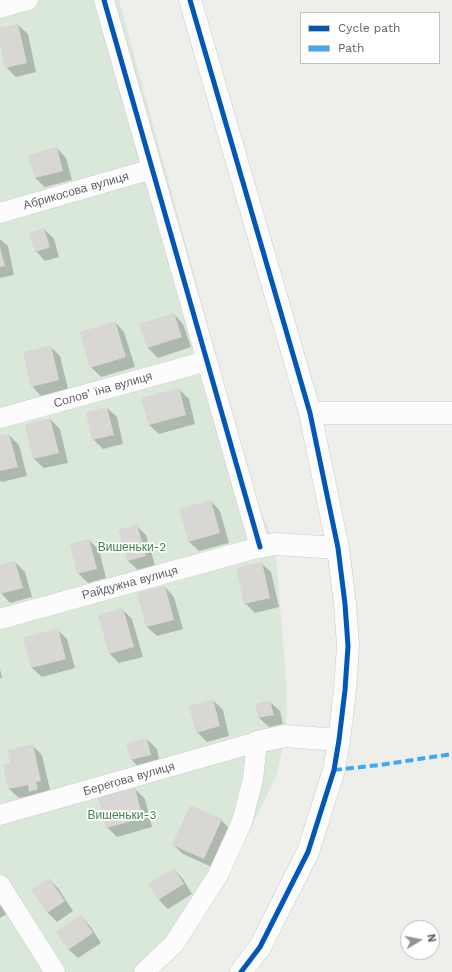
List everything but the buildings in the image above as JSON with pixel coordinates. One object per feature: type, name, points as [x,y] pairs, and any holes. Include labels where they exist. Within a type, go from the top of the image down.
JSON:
[{"type":"street","points":[[0,8],[28,0]]},
{"type":"street","points":[[104,0],[260,547],[275,544],[338,548]]},
{"type":"street","points":[[190,0],[310,413],[338,548],[345,604],[348,646],[345,690],[334,770],[308,852],[260,947],[241,972]]},
{"type":"street","name":"Абрикосова вулиця","points":[[0,213],[152,169]]},
{"type":"street","name":"Соловʼїна вулиця","points":[[0,418],[207,361]]},
{"type":"street","points":[[310,413],[452,413]]},
{"type":"street","name":"Райдужна вулиця","points":[[0,619],[260,547]]},
{"type":"street","points":[[144,972],[174,944],[218,875],[242,822],[253,779],[257,742],[285,736],[339,740]]},
{"type":"street","name":"Берегова вулиця","points":[[0,815],[257,742]]},
{"type":"street","points":[[0,885],[55,972]]},
{"type":"green space","name":"Вишеньки-2","points":[[0,0],[119,0],[255,498],[275,544],[286,678],[287,712],[285,736],[277,774],[230,872],[180,949],[155,972],[0,972]]},
{"type":"marked path","points":[[334,770],[380,765],[452,754]]},
{"type":"cycle path","points":[[104,0],[260,547]]},
{"type":"cycle path","points":[[190,0],[310,413],[338,548],[345,604],[348,646],[345,690],[334,770],[308,852],[260,947],[241,972]]},
{"type":"park label","name":"Вишеньки-3","points":[[122,815]]}]
